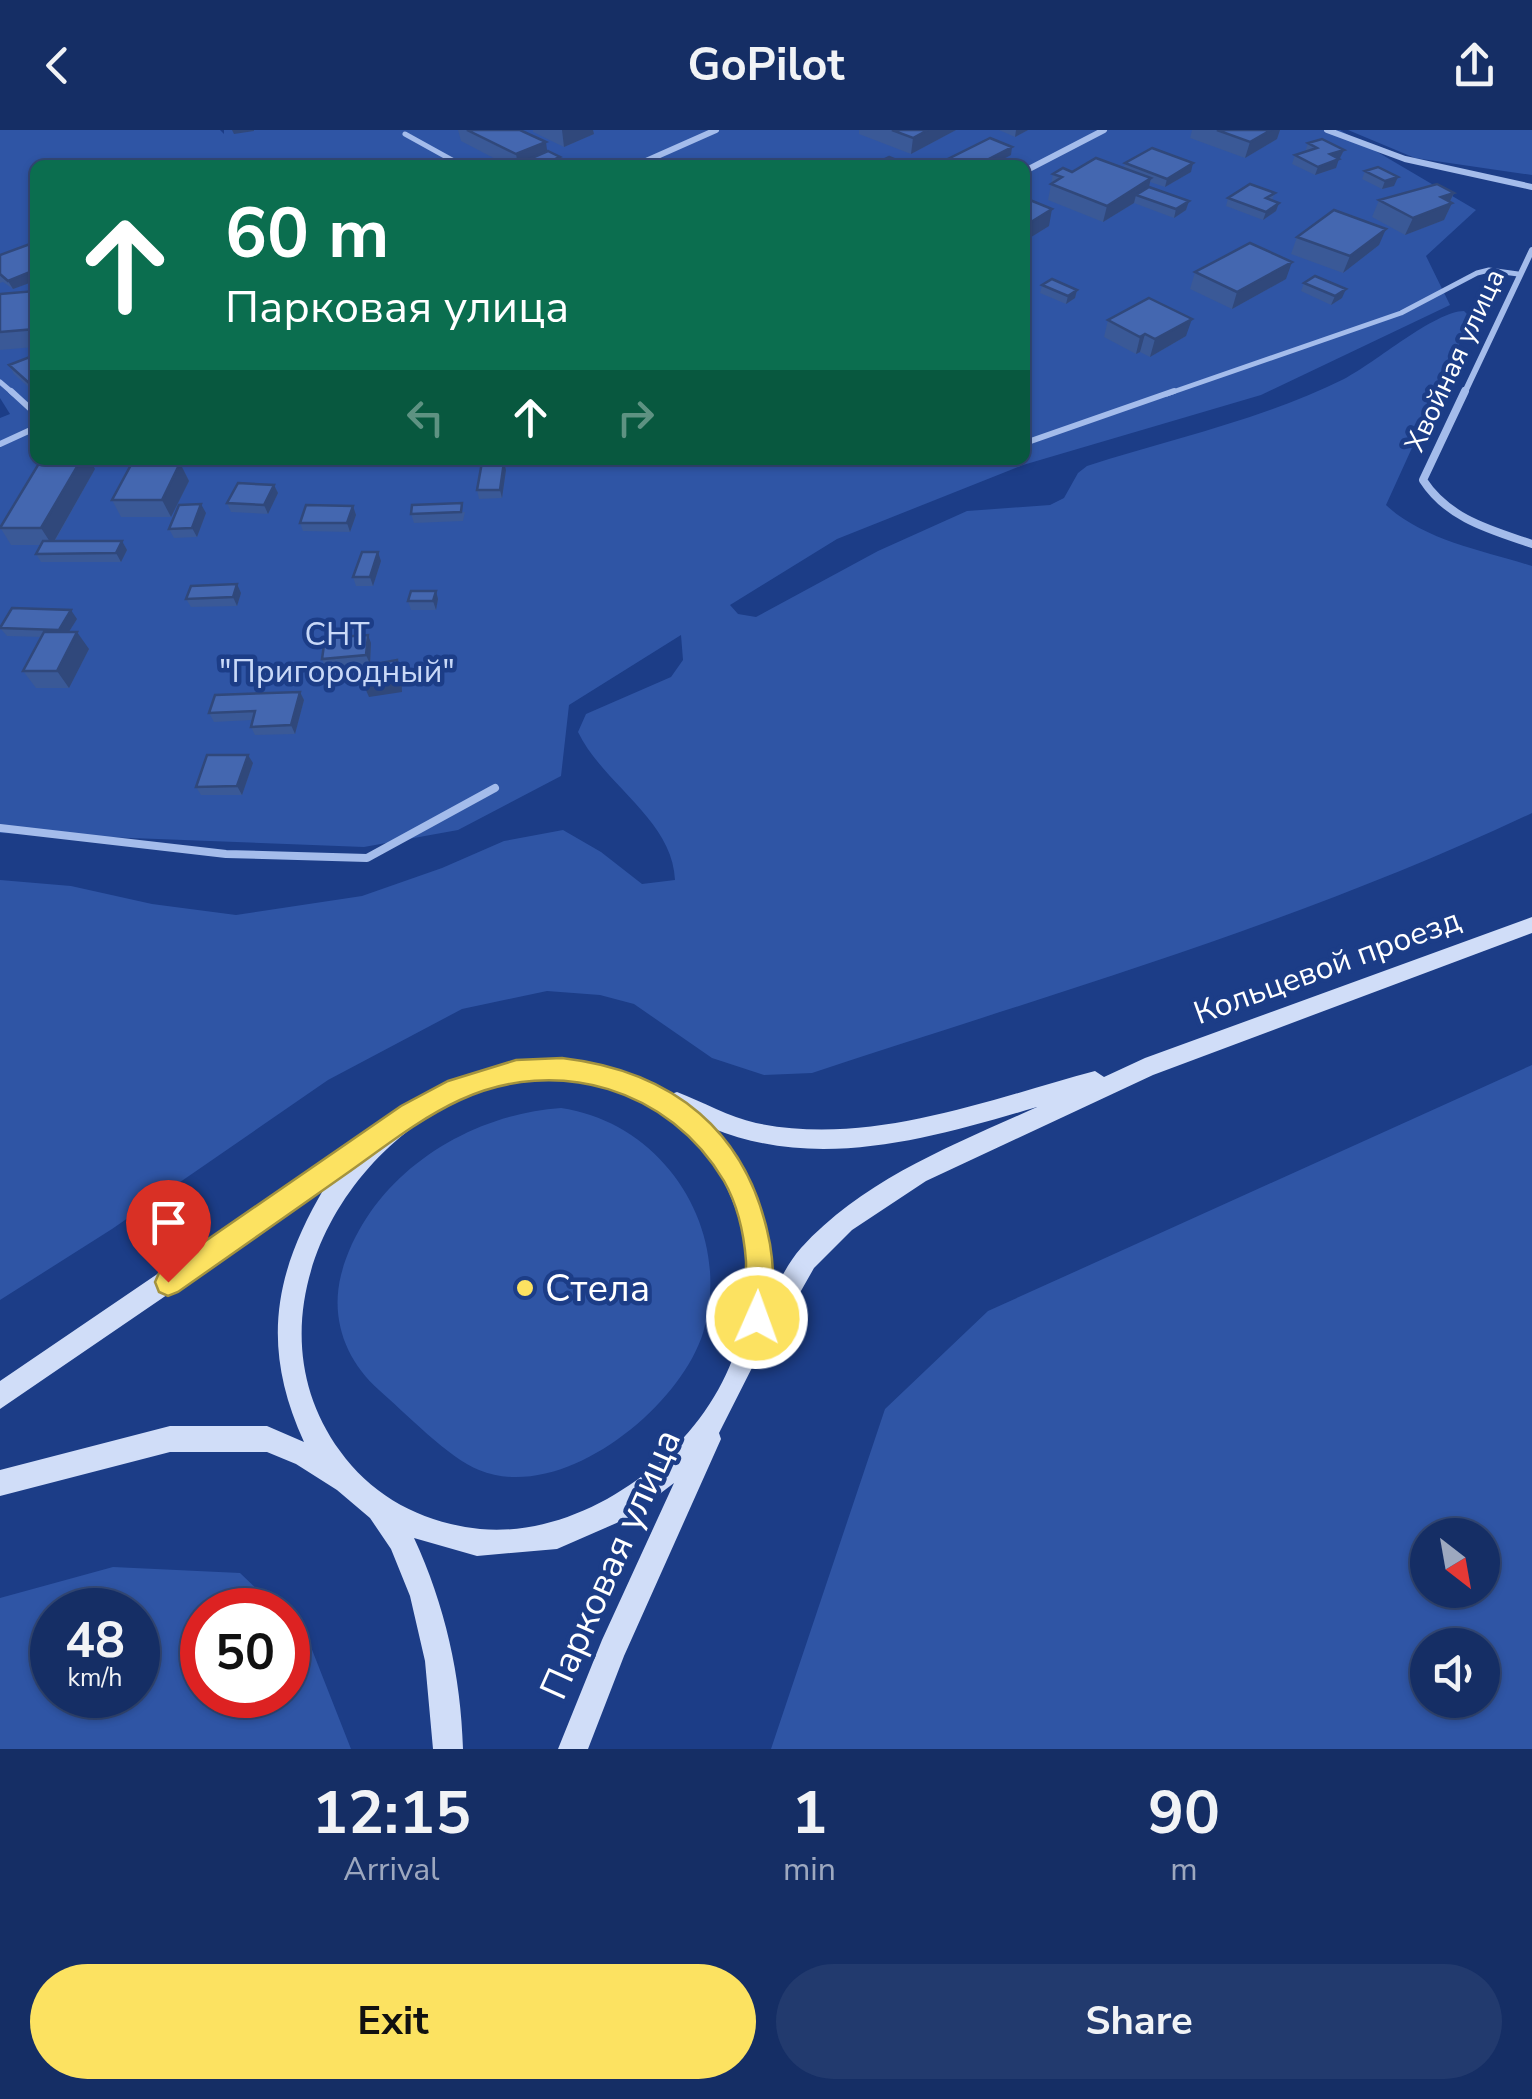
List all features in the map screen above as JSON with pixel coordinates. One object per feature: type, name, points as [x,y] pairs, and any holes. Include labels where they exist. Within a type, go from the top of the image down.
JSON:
[{"type":"main road","name":"Кольцевой проезд","points":[[746,1361],[806,1260],[844,1222],[918,1173],[1145,1068],[1532,925]]},
{"type":"main road","name":"Кольцевой проезд","points":[[650,1092],[756,1134],[826,1140],[896,1132],[1145,1068]]},
{"type":"main road","points":[[0,1396],[410,1114],[456,1089],[516,1072],[562,1069],[597,1073],[650,1092],[683,1113],[711,1140],[735,1176],[751,1215],[759,1261],[757,1318],[746,1361],[721,1412],[670,1474],[620,1510],[550,1537],[492,1544],[440,1536],[384,1512],[306,1455],[268,1439],[170,1440],[0,1484]]},
{"type":"main road","points":[[355,1490],[311,1432],[292,1374],[289,1325],[297,1271],[312,1228],[344,1177],[410,1114]]},
{"type":"main road","name":"Парковая улица","points":[[573,1749],[612,1650],[721,1412]]},
{"type":"main road","points":[[384,1512],[402,1542],[442,1665],[448,1749]]},
{"type":"street","points":[[648,160],[716,130]]},
{"type":"street","points":[[1030,168],[1104,130]]},
{"type":"street","points":[[1326,130],[1405,160],[1532,187]]},
{"type":"street","name":"Хвойная улица","points":[[1532,250],[1423,480],[1444,506],[1472,522],[1532,544]]},
{"type":"lane","points":[[404,134],[453,160]]},
{"type":"lane","points":[[1030,441],[1401,313],[1477,273],[1488,270],[1518,274]]},
{"type":"lane","points":[[0,382],[30,409]]},
{"type":"lane","points":[[0,444],[30,430]]},
{"type":"lane","points":[[0,828],[226,854],[367,858],[496,788]]},
{"type":"green space","name":"СНТ \"Пригородный\"","points":[[0,130],[220,130],[224,134],[224,130],[1340,130],[1476,210],[1426,256],[1450,305],[1261,395],[1030,463],[1030,160],[30,160],[30,465],[1023,465],[837,539],[730,605],[738,614],[756,617],[878,551],[967,511],[1050,505],[1064,498],[1078,473],[1087,466],[1250,417],[1313,393],[1344,379],[1437,319],[1464,311],[1471,318],[1386,505],[1436,536],[1532,566],[1532,813],[1267,922],[812,1073],[764,1075],[712,1058],[634,1004],[600,995],[547,991],[462,1009],[328,1080],[112,1229],[0,1300],[0,880],[71,886],[152,904],[236,915],[362,896],[504,841],[563,830],[601,852],[642,884],[675,880],[663,839],[603,769],[578,732],[586,714],[671,677],[683,660],[681,635],[569,705],[561,776],[458,830],[364,847],[0,833],[0,418],[10,414],[0,398]]},
{"type":"green space","points":[[1348,130],[1532,130],[1532,175],[1415,158]]},
{"type":"green space","points":[[1532,1065],[1532,1749],[771,1749],[885,1409],[988,1311]]},
{"type":"green space","points":[[561,1108],[598,1118],[631,1135],[659,1159],[682,1188],[699,1220],[708,1256],[710,1294],[703,1333],[690,1362],[643,1419],[580,1462],[545,1474],[511,1477],[479,1470],[455,1456],[367,1379],[350,1352],[339,1323],[338,1291],[354,1241],[373,1209],[424,1158],[489,1124],[524,1113]]},
{"type":"green space","points":[[113,1567],[240,1573],[256,1588],[180,1588],[180,1718],[310,1718],[310,1645],[351,1749],[0,1749],[0,1598],[30,1590],[30,1718],[160,1718],[160,1588],[36,1588]]},
{"type":"building","points":[[467,130],[520,130],[546,142],[516,154]]},
{"type":"building","points":[[892,130],[928,130],[913,138]]},
{"type":"building","points":[[1217,130],[1271,130],[1250,142]]},
{"type":"building","points":[[990,138],[1012,147],[987,160],[946,160]]},
{"type":"building","points":[[1322,139],[1344,150],[1330,154],[1339,159],[1318,167],[1295,155],[1317,148],[1308,143]]},
{"type":"building","points":[[1152,148],[1193,163],[1167,179],[1125,163]]},
{"type":"building","points":[[548,151],[560,157],[553,160],[527,160]]},
{"type":"building","points":[[1096,158],[1151,178],[1107,206],[1051,184],[1062,177],[1053,174],[1063,168],[1072,172]]},
{"type":"building","points":[[1378,167],[1398,177],[1385,181],[1365,171]]},
{"type":"building","points":[[1250,184],[1275,193],[1266,198],[1279,203],[1266,212],[1228,198]]},
{"type":"building","points":[[1437,184],[1454,193],[1441,197],[1452,203],[1413,218],[1379,200]]},
{"type":"building","points":[[1149,187],[1189,201],[1176,209],[1136,195]]},
{"type":"building","points":[[1030,200],[1052,209],[1031,222]]},
{"type":"building","points":[[1334,210],[1386,229],[1350,256],[1297,237]]},
{"type":"building","points":[[1250,243],[1292,262],[1237,292],[1195,272]]},
{"type":"building","points":[[30,244],[30,272],[8,281],[0,274],[0,255]]},
{"type":"building","points":[[1315,276],[1346,289],[1335,296],[1304,283]]},
{"type":"building","points":[[1052,279],[1077,290],[1068,296],[1042,285]]},
{"type":"building","points":[[30,291],[30,329],[0,332],[0,294]]},
{"type":"building","points":[[1149,298],[1192,319],[1155,339],[1145,334],[1140,337],[1108,320]]},
{"type":"building","points":[[30,357],[30,382],[29,383],[9,365]]},
{"type":"building","points":[[38,465],[78,465],[41,528],[0,528]]},
{"type":"building","points":[[131,465],[179,465],[162,500],[112,500]]},
{"type":"building","points":[[481,465],[504,465],[500,490],[477,490]]},
{"type":"building","points":[[238,483],[274,485],[264,505],[227,503]]},
{"type":"building","points":[[462,503],[461,512],[411,514],[412,505]]},
{"type":"building","points":[[201,504],[192,528],[169,529],[179,505]]},
{"type":"building","points":[[306,505],[353,506],[347,523],[300,523]]},
{"type":"building","points":[[43,541],[122,541],[116,553],[36,554]]},
{"type":"building","points":[[362,552],[378,552],[370,577],[353,577]]},
{"type":"building","points":[[237,584],[233,597],[186,599],[191,586]]},
{"type":"building","points":[[411,591],[436,591],[433,601],[408,601]]},
{"type":"building","points":[[12,608],[71,610],[59,630],[0,628]]},
{"type":"building","points":[[44,632],[77,632],[57,671],[23,671]]},
{"type":"building","points":[[368,635],[366,655],[322,659],[325,638]]},
{"type":"building","points":[[397,660],[399,683],[365,688],[364,666]]},
{"type":"building","points":[[300,692],[291,725],[251,727],[255,711],[209,713],[215,695]]},
{"type":"building","points":[[207,755],[248,755],[237,786],[196,787]]},
{"type":"place","name":"Стела","points":[[525,1288]]},
{"type":"route","points":[[168,1282],[410,1114],[456,1089],[516,1072],[562,1069],[597,1073],[650,1092],[683,1113],[711,1140],[735,1176],[751,1215],[759,1261],[757,1318]]}]
